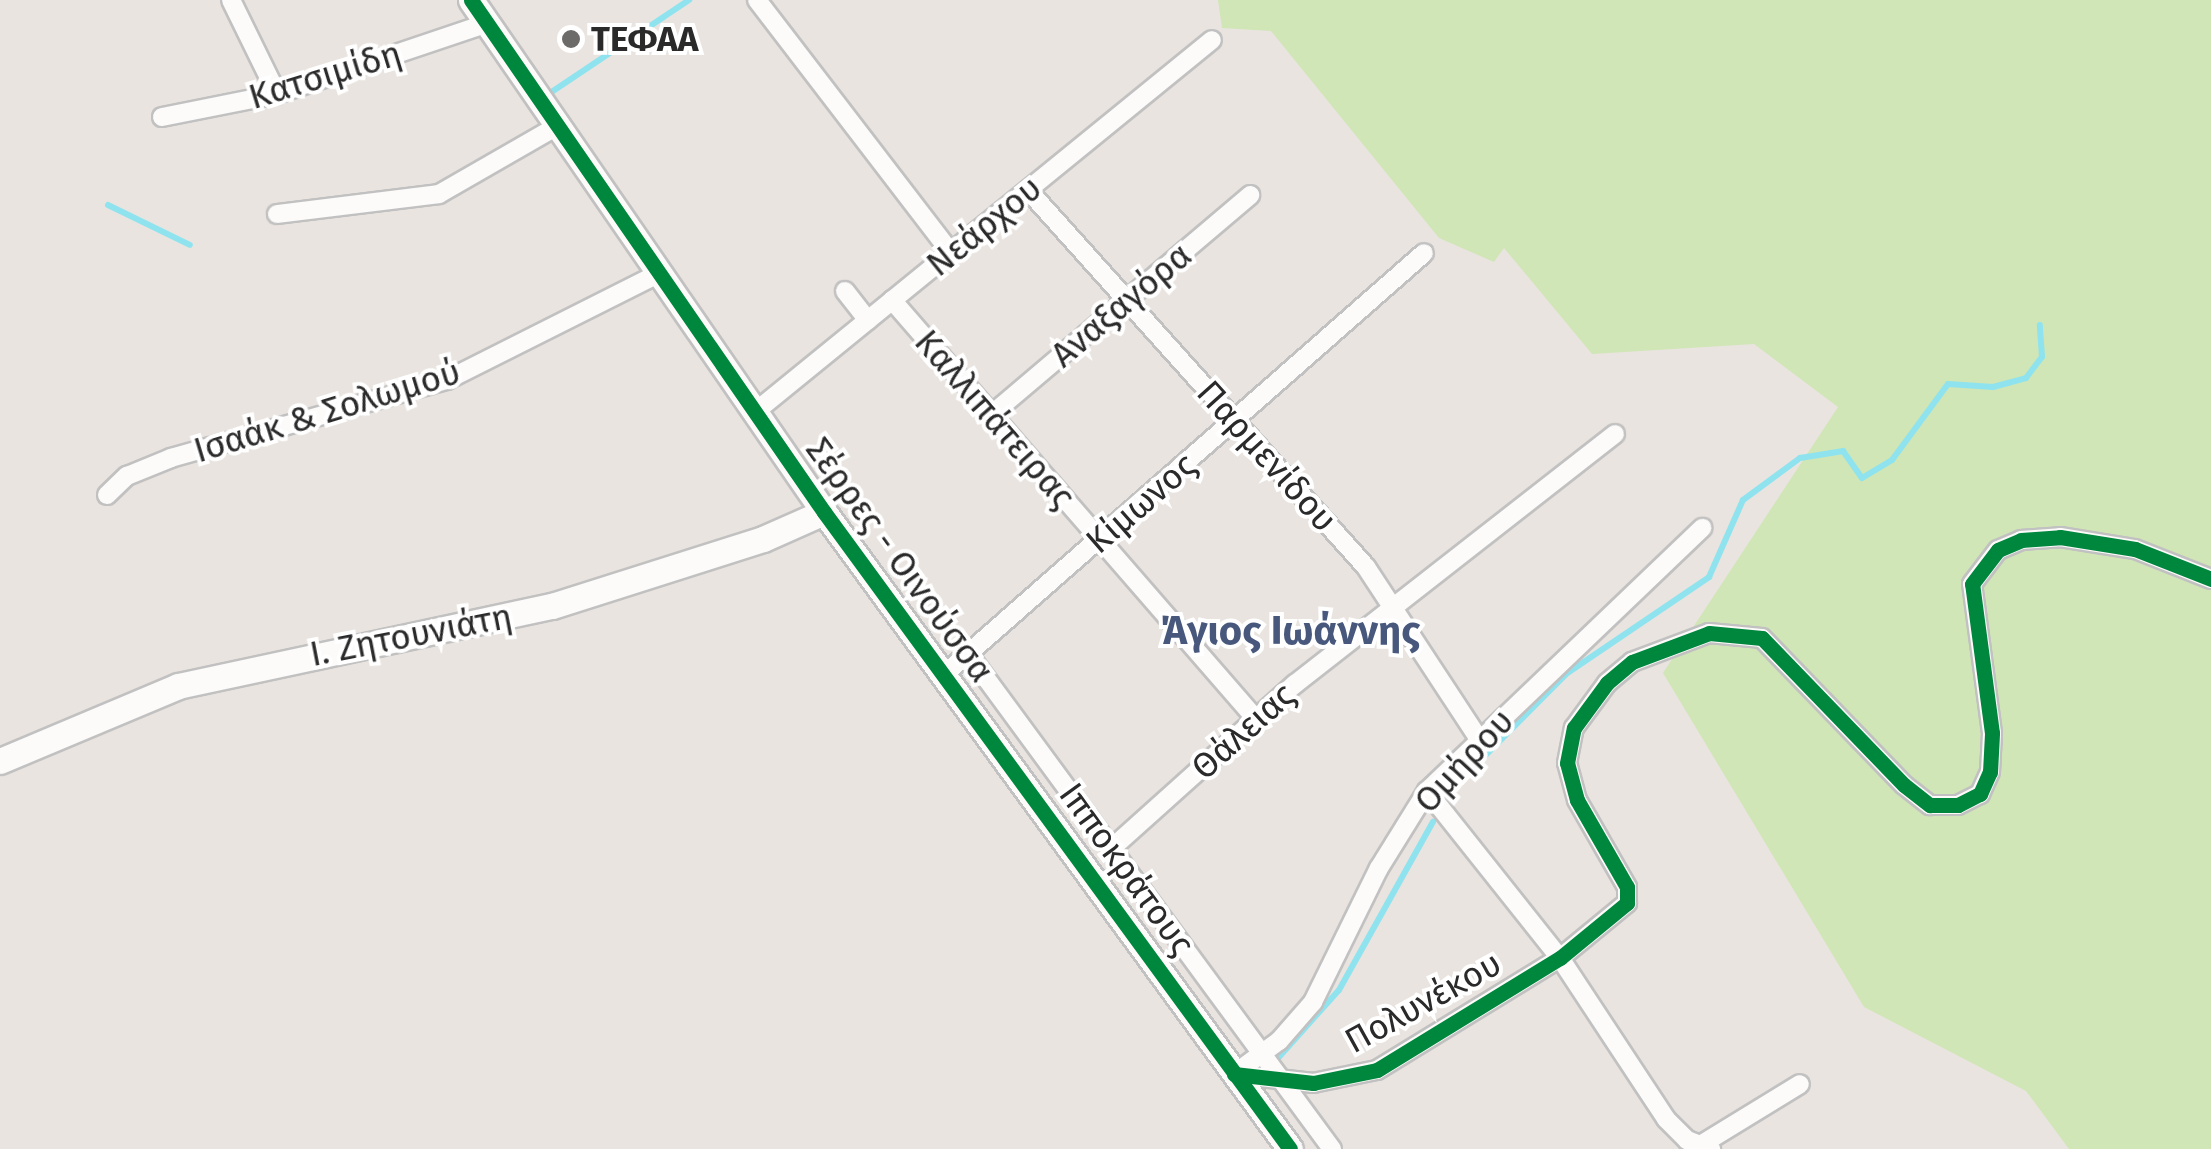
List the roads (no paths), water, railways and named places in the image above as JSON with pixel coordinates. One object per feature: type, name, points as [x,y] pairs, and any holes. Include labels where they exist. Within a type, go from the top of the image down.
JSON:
[{"type":"street","points":[[231,0],[277,94]]},
{"type":"street","name":"Σέρρες - Οινούσσα","points":[[470,0],[656,276],[824,512],[946,673],[1290,1149]]},
{"type":"street","points":[[757,0],[950,252]]},
{"type":"street","name":"Κατσιμίδη","points":[[162,116],[277,94],[486,24]]},
{"type":"street","name":"Νεάρχου","points":[[755,412],[1212,40]]},
{"type":"street","points":[[277,214],[438,194],[554,128]]},
{"type":"street","name":"Παρμενίδου","points":[[1028,190],[1397,605],[1481,742]]},
{"type":"street","name":"Αναξαγόρα","points":[[991,415],[1250,195]]},
{"type":"street","name":"Κίμωνος","points":[[946,673],[1424,252]]},
{"type":"street","name":"Ισαάκ & Σολωμού","points":[[107,495],[128,476],[171,458],[447,380],[656,276]]},
{"type":"street","points":[[845,292],[868,320]]},
{"type":"street","name":"Καλλιπάτειρας","points":[[892,300],[1256,720]]},
{"type":"street","name":"Θάλειας","points":[[1112,848],[1256,720],[1615,434]]},
{"type":"street","name":"Ι. Ζητουνιάτη","points":[[0,761],[178,686],[552,606],[763,539],[824,512]]},
{"type":"street","name":"Ομήρου","points":[[1234,1074],[1262,1054],[1314,1002],[1379,868],[1427,792],[1702,528]]},
{"type":"street","name":"Πολυνέκου","points":[[1234,1074],[1284,1083],[1340,1081],[1377,1070],[1560,958],[1620,909],[1627,888],[1577,800],[1570,774],[1574,728],[1607,683],[1632,662],[1710,634],[1734,632],[1762,638],[1782,653],[1904,786],[1930,804],[1958,806],[1980,794],[1990,772],[1972,584],[1982,564],[2020,540],[2060,537],[2135,549],[2211,579]]},
{"type":"street","name":"Ιπποκράτους","points":[[969,655],[1332,1149]]},
{"type":"street","points":[[1427,792],[1560,958],[1666,1119],[1701,1148],[1800,1084]]},
{"type":"waterway","points":[[553,91],[689,0]]},
{"type":"waterway","points":[[108,205],[190,245]]},
{"type":"waterway","points":[[1451,790],[1566,674],[1709,577],[1743,500],[1800,458],[1843,451],[1862,478],[1892,460],[1948,384],[1993,387],[2026,378],[2042,357],[2040,325]]},
{"type":"waterway","points":[[1279,1057],[1339,990],[1433,822]]},
{"type":"place","name":"ΤΕΦΑΑ","points":[[571,39]]},
{"type":"district","name":"Άγιος Ιωάννης","points":[[1290,631]]}]
